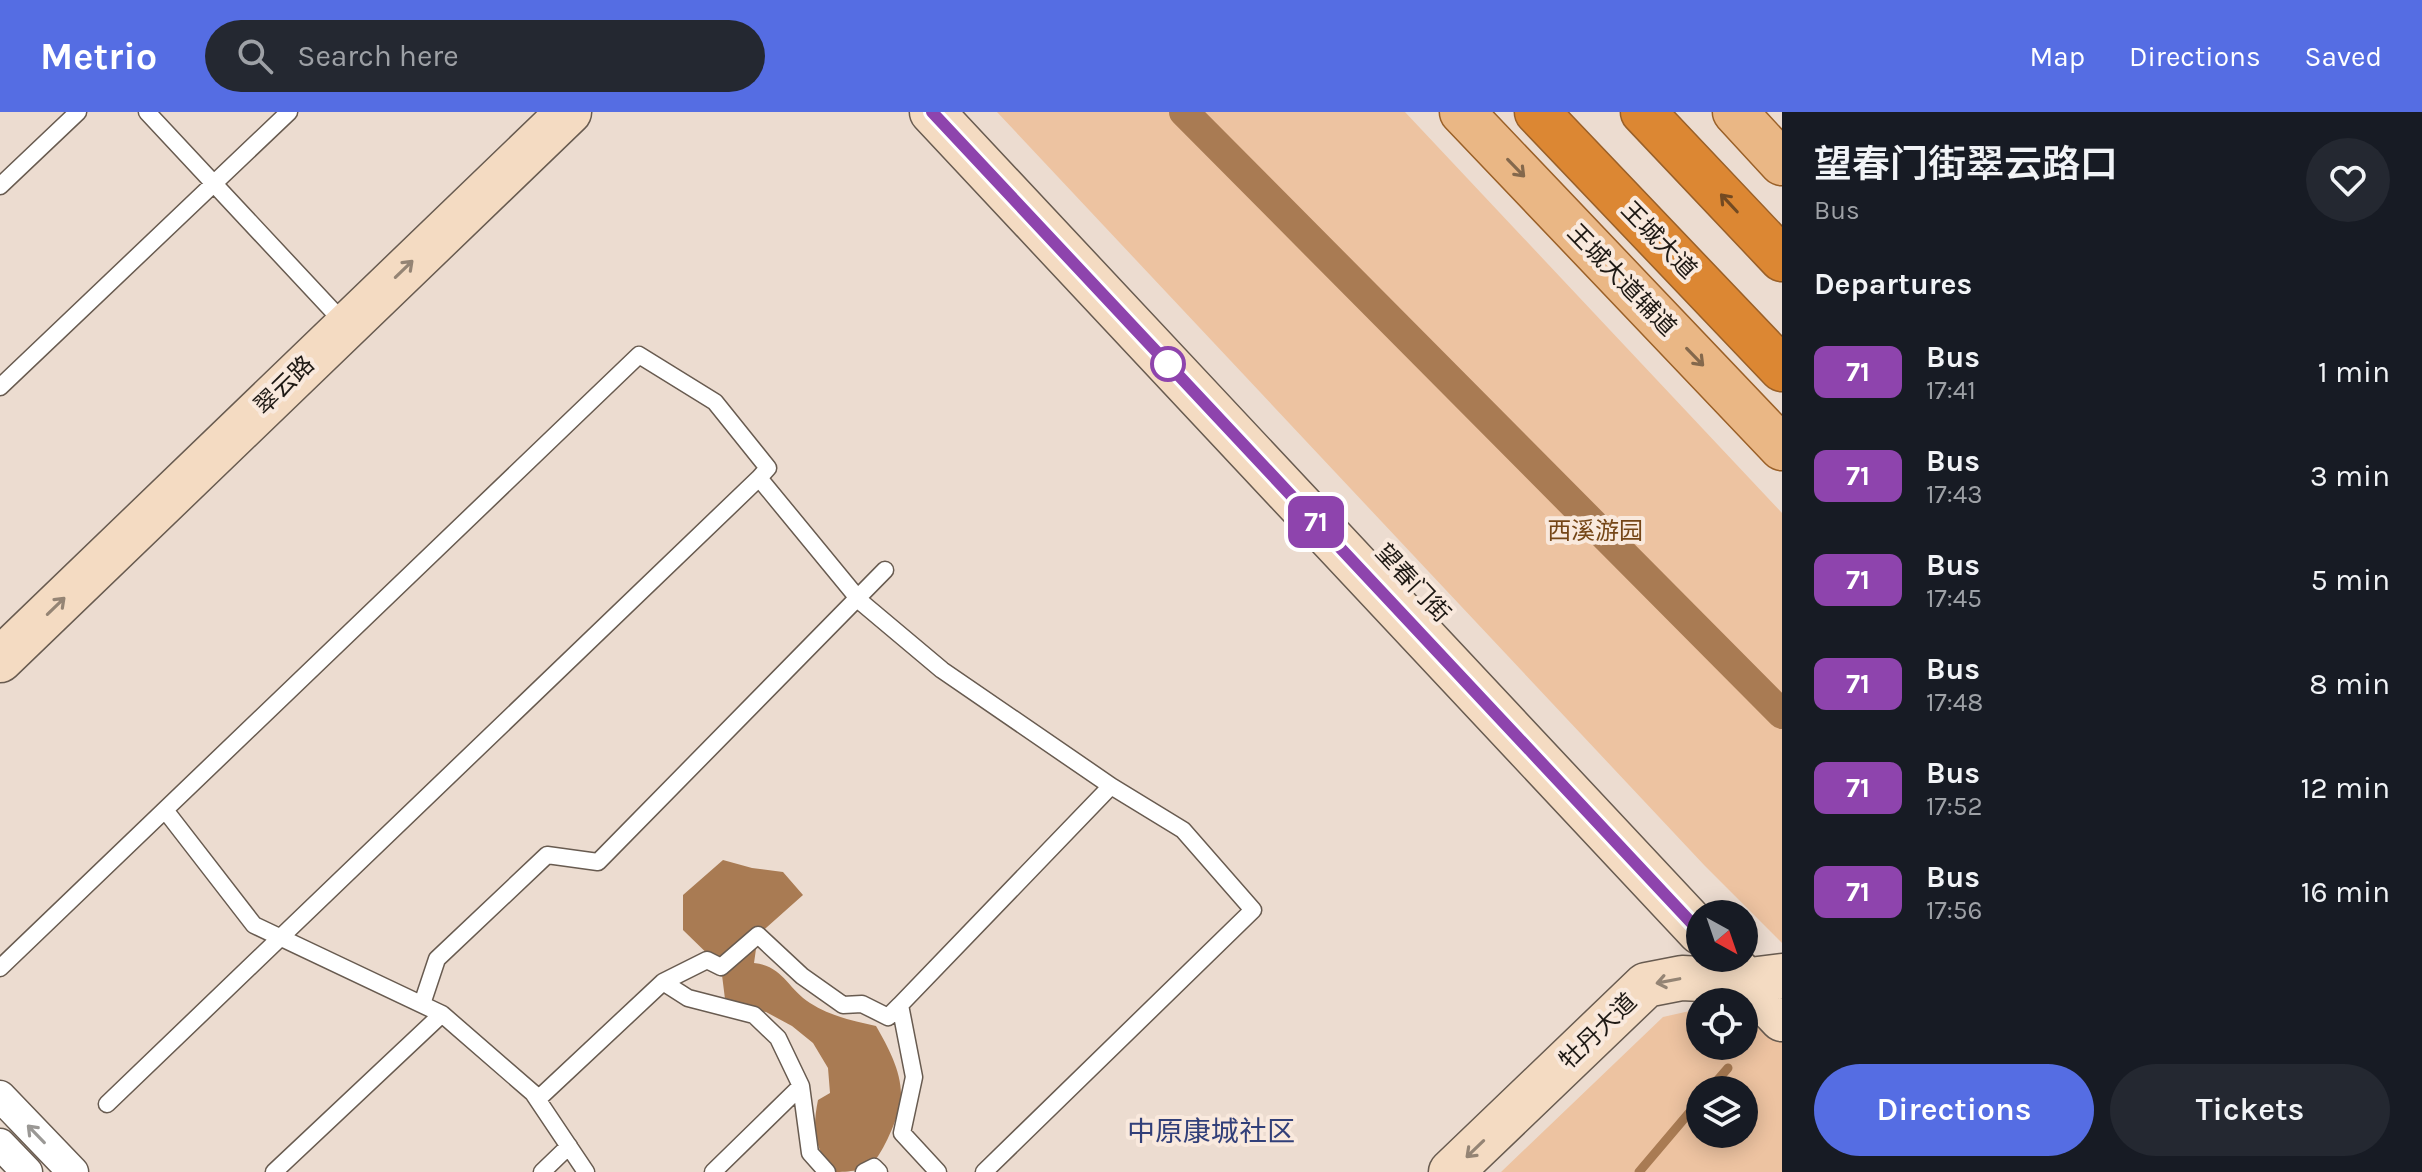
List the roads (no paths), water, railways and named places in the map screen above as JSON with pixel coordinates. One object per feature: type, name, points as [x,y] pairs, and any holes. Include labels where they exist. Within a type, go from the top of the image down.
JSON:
[{"type":"highway","name":"王城大道","points":[[1537,112],[1782,369]]},
{"type":"highway","points":[[1643,112],[1782,259]]},
{"type":"main road","name":"王城大道辅道","points":[[1462,112],[1782,448]]},
{"type":"main road","points":[[1735,112],[1782,163]]},
{"type":"street","name":"翠云路","points":[[0,660],[336,315],[526,112]]},
{"type":"street","name":"翠云路","points":[[0,621],[336,315],[569,112]]},
{"type":"street","name":"望春门街","points":[[932,112],[1686,917]]},
{"type":"street","name":"望春门街","points":[[971,112],[1710,900]]},
{"type":"street","points":[[1763,974],[1782,1019]]},
{"type":"street","name":"牡丹大道","points":[[1451,1172],[1646,985],[1682,978],[1763,974]]},
{"type":"street","points":[[0,1096],[73,1172]]},
{"type":"street","points":[[0,1144],[27,1172]]},
{"type":"lane","points":[[0,186],[78,112]]},
{"type":"lane","points":[[147,112],[336,315]]},
{"type":"lane","points":[[0,387],[289,112]]},
{"type":"lane","points":[[0,968],[639,355],[715,402],[768,468],[107,1104]]},
{"type":"lane","points":[[759,478],[857,597],[942,670],[1111,786],[1183,830],[1253,910],[984,1172]]},
{"type":"lane","points":[[422,1004],[437,959],[547,855],[598,862],[885,570]]},
{"type":"lane","points":[[538,1099],[663,982],[707,960],[721,967],[758,935],[802,976],[843,1005],[862,1004],[888,1017],[1111,786]]},
{"type":"lane","points":[[165,810],[254,925],[442,1014],[538,1099],[586,1172]]},
{"type":"lane","points":[[663,982],[688,998],[754,1015],[778,1038],[801,1086],[810,1153],[827,1172]]},
{"type":"lane","points":[[900,1005],[914,1077],[902,1133],[938,1172]]},
{"type":"lane","points":[[274,1172],[442,1014]]},
{"type":"lane","points":[[713,1172],[801,1086]]},
{"type":"lane","points":[[542,1172],[569,1146]]},
{"type":"lane","points":[[864,1172],[874,1167],[879,1172]]},
{"type":"waterway","points":[[1184,112],[1782,714]]},
{"type":"waterway","points":[[1721,1076],[1728,1068]]},
{"type":"waterway","points":[[1639,1172],[1686,1117]]},
{"type":"district","name":"中原康城社区","points":[[1211,1131]]},
{"type":"park label","name":"西溪游园","points":[[1595,531]]}]
